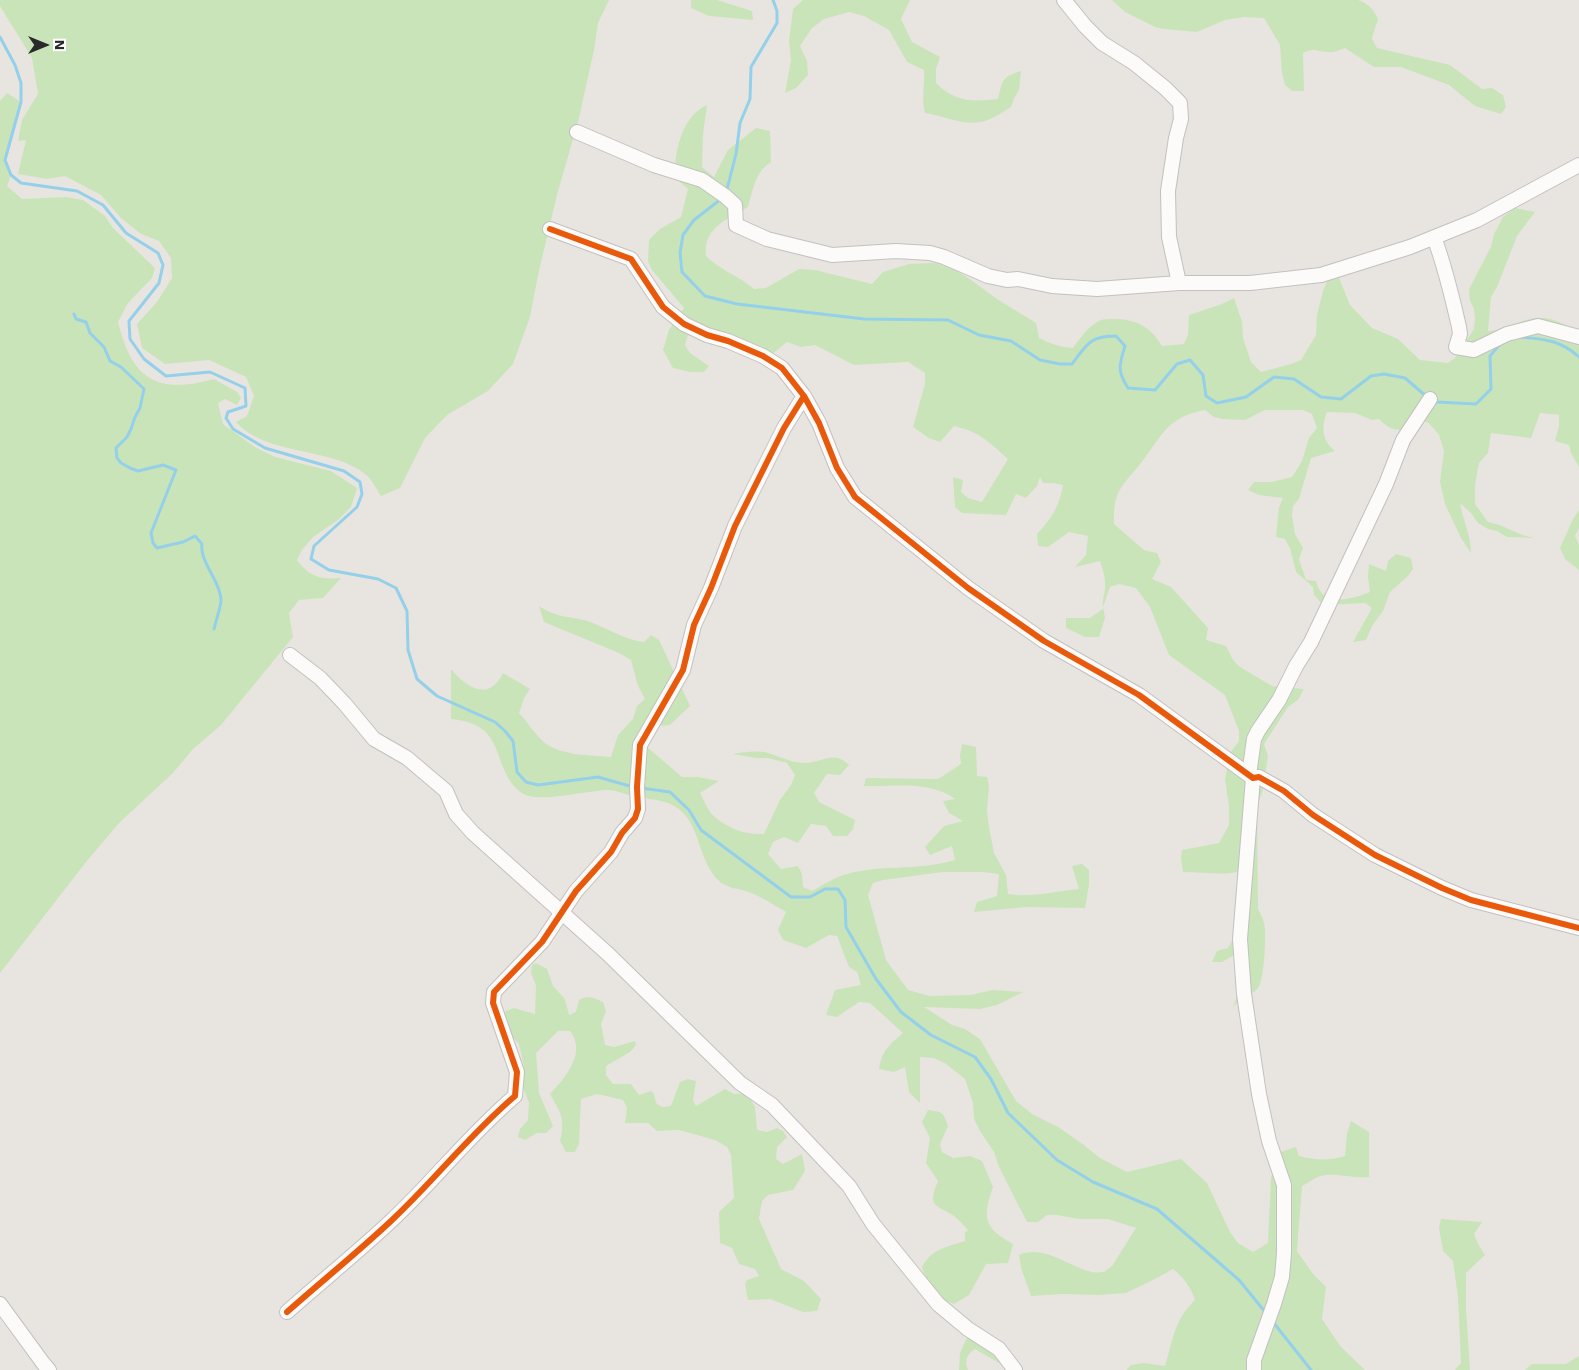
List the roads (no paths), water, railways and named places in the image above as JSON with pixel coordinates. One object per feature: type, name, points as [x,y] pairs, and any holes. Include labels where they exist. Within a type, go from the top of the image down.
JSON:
[{"type":"street","points":[[1064,0],[1102,43],[1134,64],[1180,103],[1181,119],[1175,140],[1168,192],[1169,238],[1179,283]]},
{"type":"street","points":[[577,132],[654,165],[702,180],[735,205],[736,225],[767,239],[832,255],[896,251],[930,253],[988,276],[1007,280],[1018,279],[1052,286],[1097,289],[1179,283],[1250,282],[1321,275],[1410,247],[1477,220],[1579,165]]},
{"type":"street","points":[[550,229],[631,259],[662,307],[684,324],[707,335],[728,341],[763,356],[782,368],[804,396],[819,423],[837,468],[855,497],[968,588],[1044,641],[1139,695],[1251,776],[1259,777],[1284,791],[1313,814],[1375,855],[1471,900],[1579,928]]},
{"type":"street","points":[[1434,237],[1440,258],[1447,272],[1459,327],[1460,334],[1456,347],[1474,350],[1507,334],[1538,326],[1579,337]]},
{"type":"street","points":[[288,1312],[392,1220],[468,1139],[515,1096],[517,1072],[493,1003],[494,992],[542,942],[576,891],[611,852],[622,833],[635,818],[638,809],[637,787],[640,745],[683,670],[694,625],[711,588],[735,526],[784,428],[804,396]]},
{"type":"street","points":[[1254,1370],[1254,1360],[1282,1277],[1284,1185],[1270,1141],[1259,1094],[1244,994],[1240,939],[1254,739],[1279,700],[1296,666],[1311,642],[1386,484],[1403,440],[1430,399]]},
{"type":"street","points":[[290,655],[320,678],[344,702],[374,739],[408,758],[446,791],[456,814],[473,833],[608,954],[740,1083],[772,1105],[849,1186],[873,1224],[938,1304],[968,1330],[999,1349],[1015,1370]]},
{"type":"street","points":[[0,1304],[43,1364],[50,1370]]},
{"type":"waterway","points":[[726,193],[736,154],[740,123],[750,99],[751,67],[777,23],[777,11],[773,0]]},
{"type":"waterway","points":[[0,37],[15,65],[21,83],[21,102],[5,160],[11,175],[21,183],[77,191],[103,205],[126,233],[158,253],[163,265],[159,283],[129,321],[130,339],[144,359],[166,376],[210,372],[245,388],[246,406],[228,412],[226,418],[233,429],[265,448],[344,471],[360,482],[362,494],[357,507],[314,546],[311,559],[329,570],[378,579],[396,588],[407,611],[408,650],[417,679],[437,696],[495,722],[505,731],[513,741],[517,772],[526,782],[538,785],[598,777],[633,787]]},
{"type":"waterway","points":[[721,199],[694,220],[683,235],[680,253],[682,272],[705,296],[737,304],[864,319],[948,320],[979,335],[1011,341],[1040,360],[1060,364],[1072,364],[1090,342],[1107,336],[1116,336],[1125,346],[1120,368],[1128,388],[1155,390],[1177,364],[1190,360],[1203,375],[1206,396],[1217,403],[1246,397],[1274,377],[1294,379],[1321,397],[1341,399],[1371,376],[1384,374],[1405,378],[1427,397]]},
{"type":"waterway","points":[[74,314],[76,319],[86,322],[90,333],[104,347],[110,361],[121,367],[144,389],[140,408],[131,429],[127,437],[116,448],[117,458],[121,463],[138,471],[163,465],[176,470],[151,533],[153,543],[157,548],[183,542],[195,536],[202,544],[202,551],[218,586],[221,601],[214,629]]},
{"type":"waterway","points":[[1517,337],[1543,339],[1557,343],[1579,357]]},
{"type":"waterway","points":[[1433,400],[1437,402],[1476,404],[1491,389],[1490,356],[1500,344]]},
{"type":"waterway","points":[[641,788],[670,792],[689,810],[701,830],[791,897],[810,897],[825,889],[838,889],[845,900],[846,927],[876,979],[901,1012],[931,1035],[975,1057],[991,1079],[1008,1113],[1057,1160],[1093,1182],[1157,1209],[1239,1280],[1266,1313]]},
{"type":"waterway","points":[[1273,1322],[1311,1370]]}]
